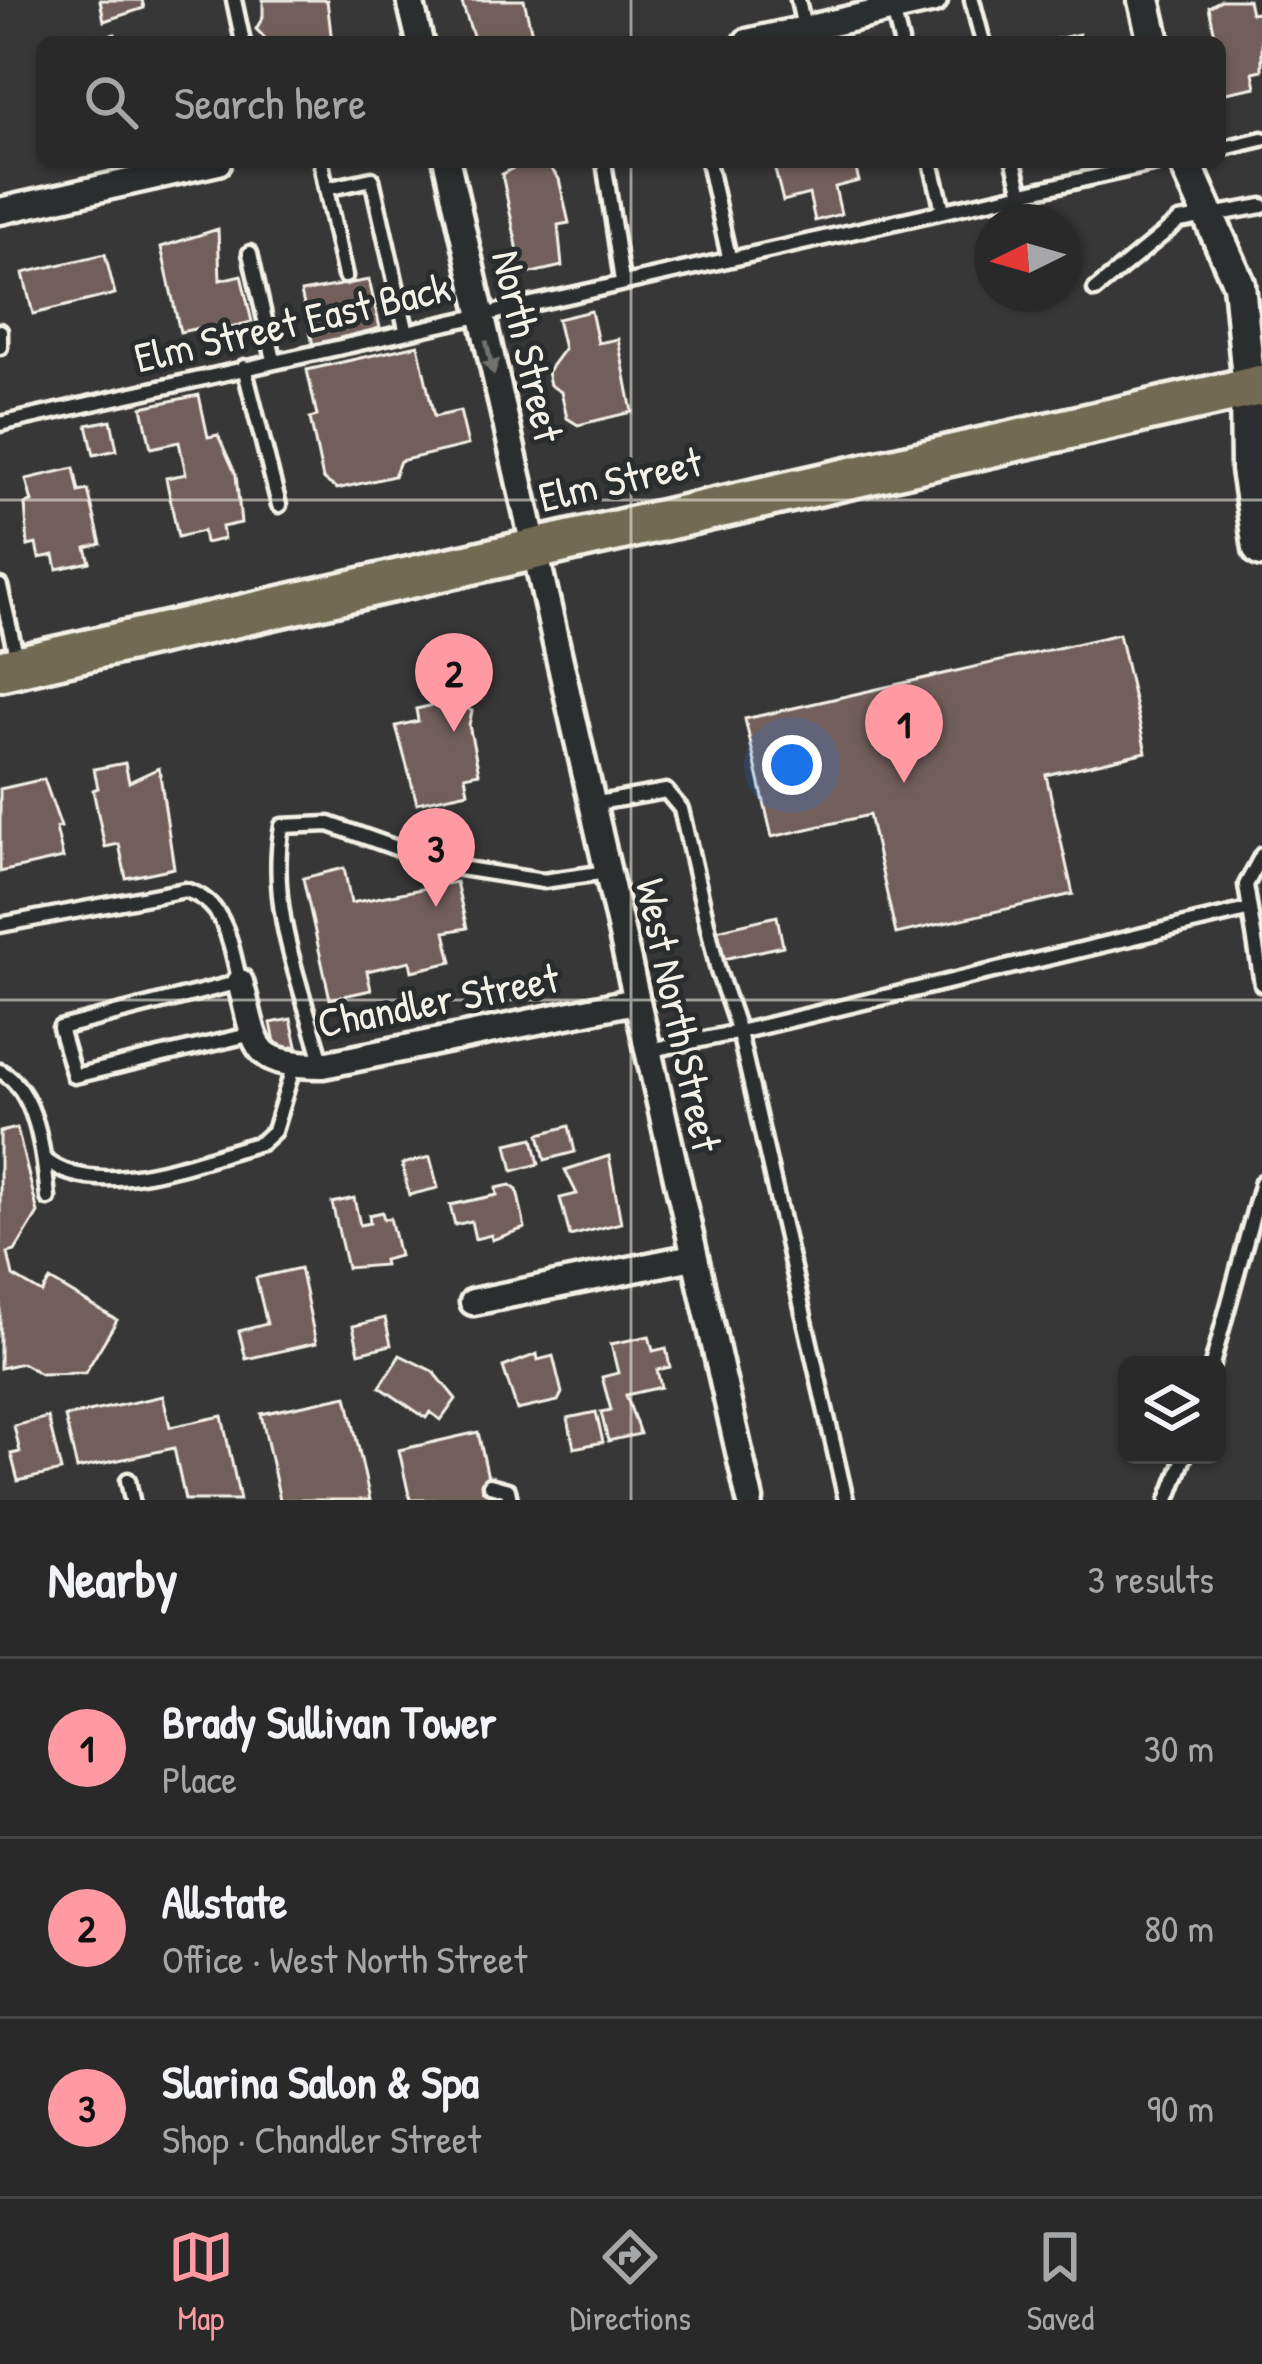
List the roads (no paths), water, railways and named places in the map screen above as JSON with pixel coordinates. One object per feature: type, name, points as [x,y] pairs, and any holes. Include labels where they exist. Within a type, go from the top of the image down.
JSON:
[{"type":"main road","points":[[1255,387],[1262,431]]},
{"type":"main road","points":[[1255,387],[1250,469],[1262,548]]},
{"type":"main road","name":"Elm Street","points":[[9,668],[1255,387]]},
{"type":"street","points":[[410,0],[419,36]]},
{"type":"street","points":[[773,36],[934,0]]},
{"type":"street","points":[[1144,0],[1153,36]]},
{"type":"street","points":[[0,212],[192,168]]},
{"type":"street","name":"North Street","points":[[447,168],[533,548]]},
{"type":"street","points":[[1188,168],[1239,284],[1255,387]]},
{"type":"street","name":"West North Street","points":[[533,548],[750,1500]]},
{"type":"street","points":[[240,982],[254,1034]]},
{"type":"street","name":"Chandler Street","points":[[254,1034],[272,1062],[323,1065],[635,1001]]},
{"type":"street","points":[[473,1302],[693,1257]]},
{"type":"lane","points":[[234,0],[242,36]]},
{"type":"lane","points":[[798,0],[804,29]]},
{"type":"lane","points":[[973,0],[982,36]]},
{"type":"lane","points":[[893,10],[900,36]]},
{"type":"lane","points":[[1226,148],[1262,139]]},
{"type":"lane","points":[[322,168],[345,276]]},
{"type":"lane","points":[[605,168],[622,281]]},
{"type":"lane","points":[[709,168],[729,257]]},
{"type":"lane","points":[[932,168],[943,210]]},
{"type":"lane","points":[[1016,168],[1022,193]]},
{"type":"lane","name":"Elm Street East Back","points":[[0,424],[1134,168]]},
{"type":"lane","points":[[326,189],[372,179],[406,329]]},
{"type":"lane","points":[[1095,290],[1179,220],[1262,206]]},
{"type":"lane","points":[[250,253],[274,360]]},
{"type":"lane","points":[[0,331],[0,347]]},
{"type":"lane","points":[[244,367],[279,506]]},
{"type":"lane","points":[[0,586],[9,668]]},
{"type":"lane","points":[[591,804],[666,790],[681,809],[718,971],[739,1032],[846,1500]]},
{"type":"lane","points":[[323,1065],[279,908],[276,858],[281,826],[329,824],[447,866],[543,881],[607,872]]},
{"type":"lane","points":[[1262,855],[1246,885],[1262,984]]},
{"type":"lane","points":[[0,925],[185,890],[212,903],[224,920],[240,982],[60,1028],[74,1076],[254,1034]]},
{"type":"lane","points":[[646,1052],[1247,910]]},
{"type":"lane","points":[[44,1159],[59,1172],[119,1177],[261,1143],[274,1131],[294,1065]]},
{"type":"lane","points":[[0,1071],[14,1079],[27,1103],[44,1159],[48,1198]]},
{"type":"lane","points":[[1215,1356],[1262,1182]]},
{"type":"lane","points":[[1168,1500],[1182,1464]]},
{"type":"lane","points":[[128,1480],[132,1500]]},
{"type":"lane","points":[[490,1485],[508,1490],[510,1500]]},
{"type":"place","name":"Allstate","points":[[454,732]]},
{"type":"place","name":"Brady Sullivan Tower","points":[[904,783]]},
{"type":"place","name":"Slarina Salon & Spa","points":[[436,907]]}]
